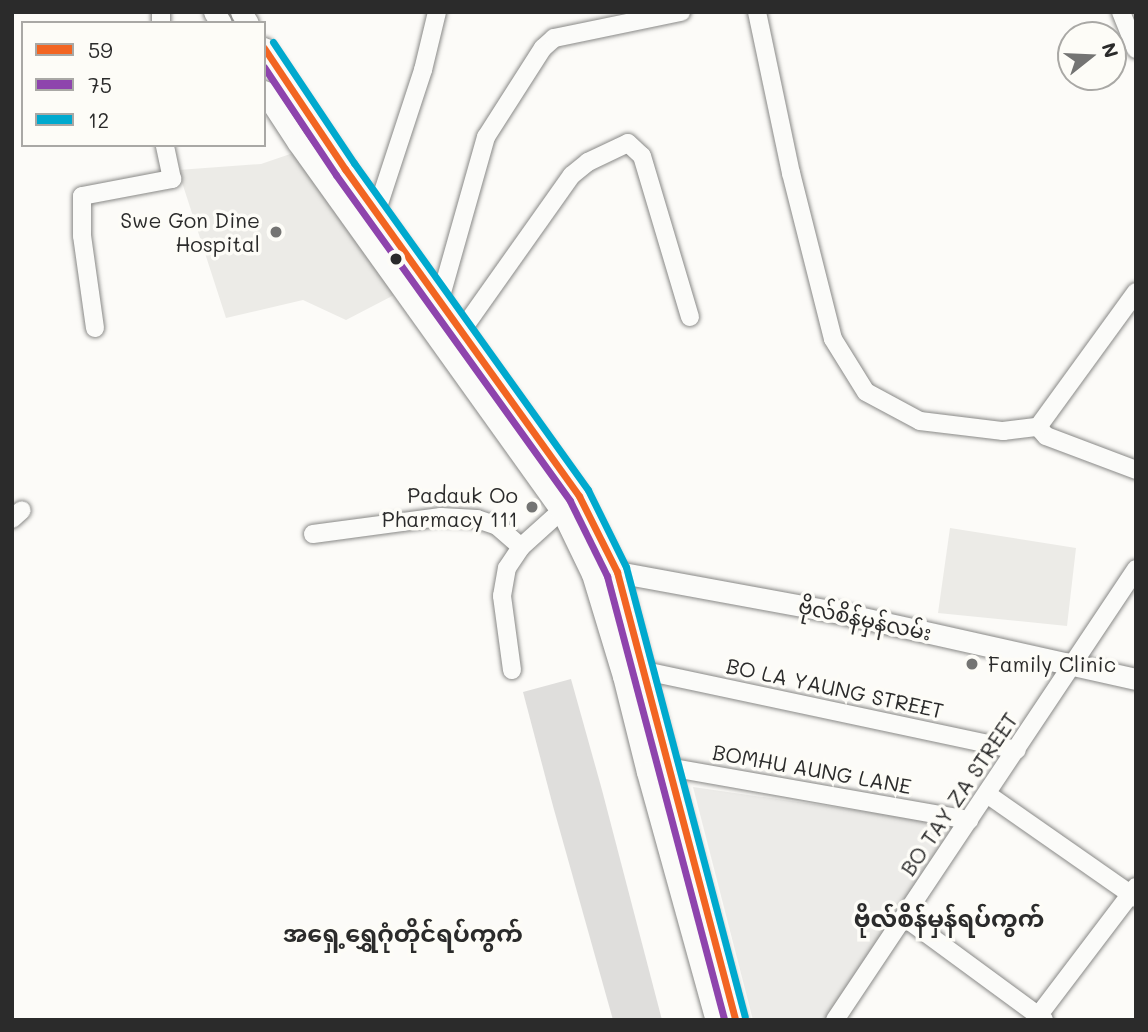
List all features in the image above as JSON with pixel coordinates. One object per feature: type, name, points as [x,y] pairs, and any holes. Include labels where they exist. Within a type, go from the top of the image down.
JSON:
[{"type":"main road","points":[[266,51],[439,303],[579,496],[617,572],[645,671],[657,770],[716,1020]]},
{"type":"main road","points":[[266,94],[444,349],[561,510],[592,574],[735,1020]]},
{"type":"main road","points":[[422,317],[439,303]]},
{"type":"main road","name":"ဗိုလ်စိန်မှန်လမ်း","points":[[592,574],[617,572],[836,612],[1136,678]]},
{"type":"street","points":[[376,213],[423,69],[438,12]]},
{"type":"street","points":[[439,303],[486,137],[543,48],[554,38],[681,12]]},
{"type":"street","points":[[757,12],[791,173],[833,339],[866,392],[920,421],[1003,432],[1038,427],[1136,292]]},
{"type":"street","points":[[1121,12],[1136,49]]},
{"type":"street","points":[[444,349],[461,334],[572,175],[608,150],[628,143],[634,145],[642,156],[690,317]]},
{"type":"street","points":[[95,328],[82,236],[82,196],[172,179],[165,147]]},
{"type":"street","points":[[1038,427],[1046,436],[1136,470]]},
{"type":"street","points":[[512,670],[502,596],[507,568],[521,547],[579,496]]},
{"type":"street","points":[[313,534],[441,517],[477,519],[497,526],[521,547]]},
{"type":"street","name":"BO TAY ZA STREET","points":[[835,1020],[1136,569]]},
{"type":"street","name":"BO LA YAUNG STREET","points":[[645,671],[1017,750]]},
{"type":"street","name":"BOMHU AUNG LANE","points":[[657,770],[969,820]]},
{"type":"street","points":[[904,917],[1039,1018],[1134,893],[987,794]]},
{"type":"shaded area","name":"Swe Gon Dine Hospital","points":[[299,151],[396,294],[346,320],[303,300],[226,318],[178,170],[261,164]]},
{"type":"shaded area","points":[[950,528],[1076,548],[1067,626],[938,613]]},
{"type":"shaded area","points":[[693,787],[959,825],[828,1020],[753,1020]]},
{"type":"building","points":[[571,679],[662,1020],[613,1020],[553,806],[523,692]]},
{"type":"transit line","name":"12","points":[[273,42],[354,163],[588,490],[626,567],[745,1017]]},
{"type":"transit line","name":"59","points":[[266,51],[345,169],[579,496],[617,572],[735,1020]]},
{"type":"transit line","name":"75","points":[[266,70],[336,175],[570,501],[607,576],[724,1020]]},
{"type":"place","name":"Swe Gon Dine Hospital","points":[[276,232]]},
{"type":"place","name":"Padauk Oo Pharmacy 111","points":[[532,507]]},
{"type":"place","name":"Family Clinic","points":[[972,664]]},
{"type":"district","name":"ဗိုလ်စိန်မှန်ရပ်ကွက်","points":[[949,918]]},
{"type":"district","name":"အရှေ့ရွှေဂုံတိုင်ရပ်ကွက်","points":[[403,933]]}]
